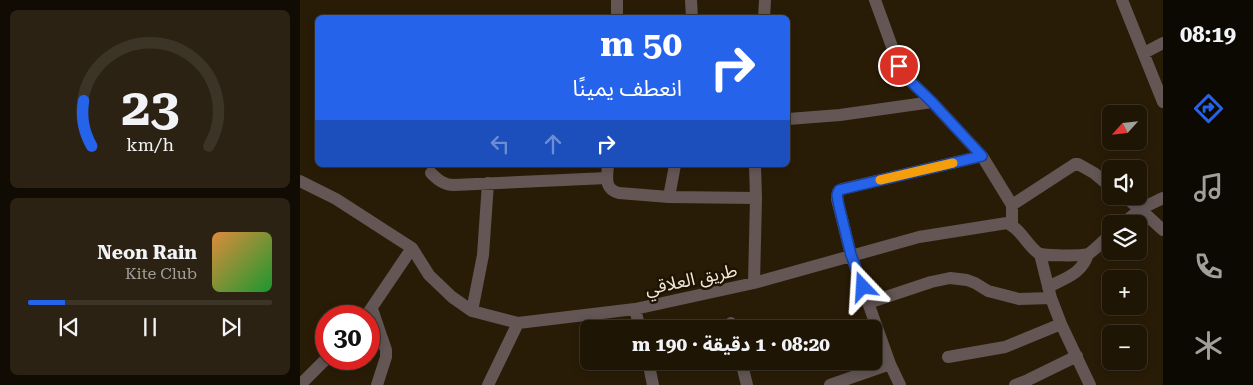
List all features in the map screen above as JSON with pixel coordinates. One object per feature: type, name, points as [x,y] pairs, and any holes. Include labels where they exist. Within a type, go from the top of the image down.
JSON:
[{"type":"street","points":[[616,15],[617,0]]},
{"type":"street","points":[[691,0],[692,15]]},
{"type":"street","points":[[764,15],[765,0]]},
{"type":"street","points":[[875,0],[899,66],[905,76],[982,156],[1012,205],[1012,225],[1040,254],[1049,292],[1061,324],[1090,385]]},
{"type":"street","points":[[1122,0],[1163,102]]},
{"type":"street","points":[[1144,53],[1163,44]]},
{"type":"street","points":[[790,119],[840,115],[932,102]]},
{"type":"street","points":[[900,385],[890,364],[851,255],[837,195],[839,190],[982,156]]},
{"type":"street","points":[[1012,205],[1075,164],[1094,173],[1102,180]]},
{"type":"street","points":[[669,197],[676,167]]},
{"type":"street","points":[[754,284],[755,167]]},
{"type":"street","points":[[431,173],[438,180],[448,185],[463,185],[607,171],[608,185],[613,191],[619,193],[669,197],[756,198]]},
{"type":"street","name":"طريق العلاقي","points":[[300,181],[336,199],[412,248],[429,275],[452,297],[472,311],[518,323],[634,309],[754,284],[919,237],[1007,223],[1012,225]]},
{"type":"street","points":[[472,311],[483,255],[488,183]]},
{"type":"street","points":[[1133,215],[1140,209],[1163,198]]},
{"type":"street","points":[[1135,205],[1163,230]]},
{"type":"street","points":[[868,303],[931,282],[950,278],[967,280],[988,291],[1020,299],[1049,292],[1078,270],[1085,262],[1088,254],[1102,242]]},
{"type":"street","points":[[374,305],[412,248]]},
{"type":"street","points":[[1040,254],[1052,256],[1088,254]]},
{"type":"street","points":[[634,309],[637,320]]},
{"type":"street","points":[[488,385],[518,323]]},
{"type":"street","points":[[948,356],[1005,347],[1061,324]]},
{"type":"street","points":[[377,385],[386,357],[386,350],[380,337]]},
{"type":"street","points":[[1016,385],[1077,356]]},
{"type":"street","points":[[830,385],[890,364]]},
{"type":"street","points":[[300,383],[315,370]]},
{"type":"street","points":[[650,370],[653,385]]},
{"type":"street","points":[[743,370],[747,385]]},
{"type":"slow traffic","points":[[880,180],[953,163]]},
{"type":"route","points":[[863,287],[851,255],[837,199],[839,190],[982,156],[905,76],[899,66]]}]
